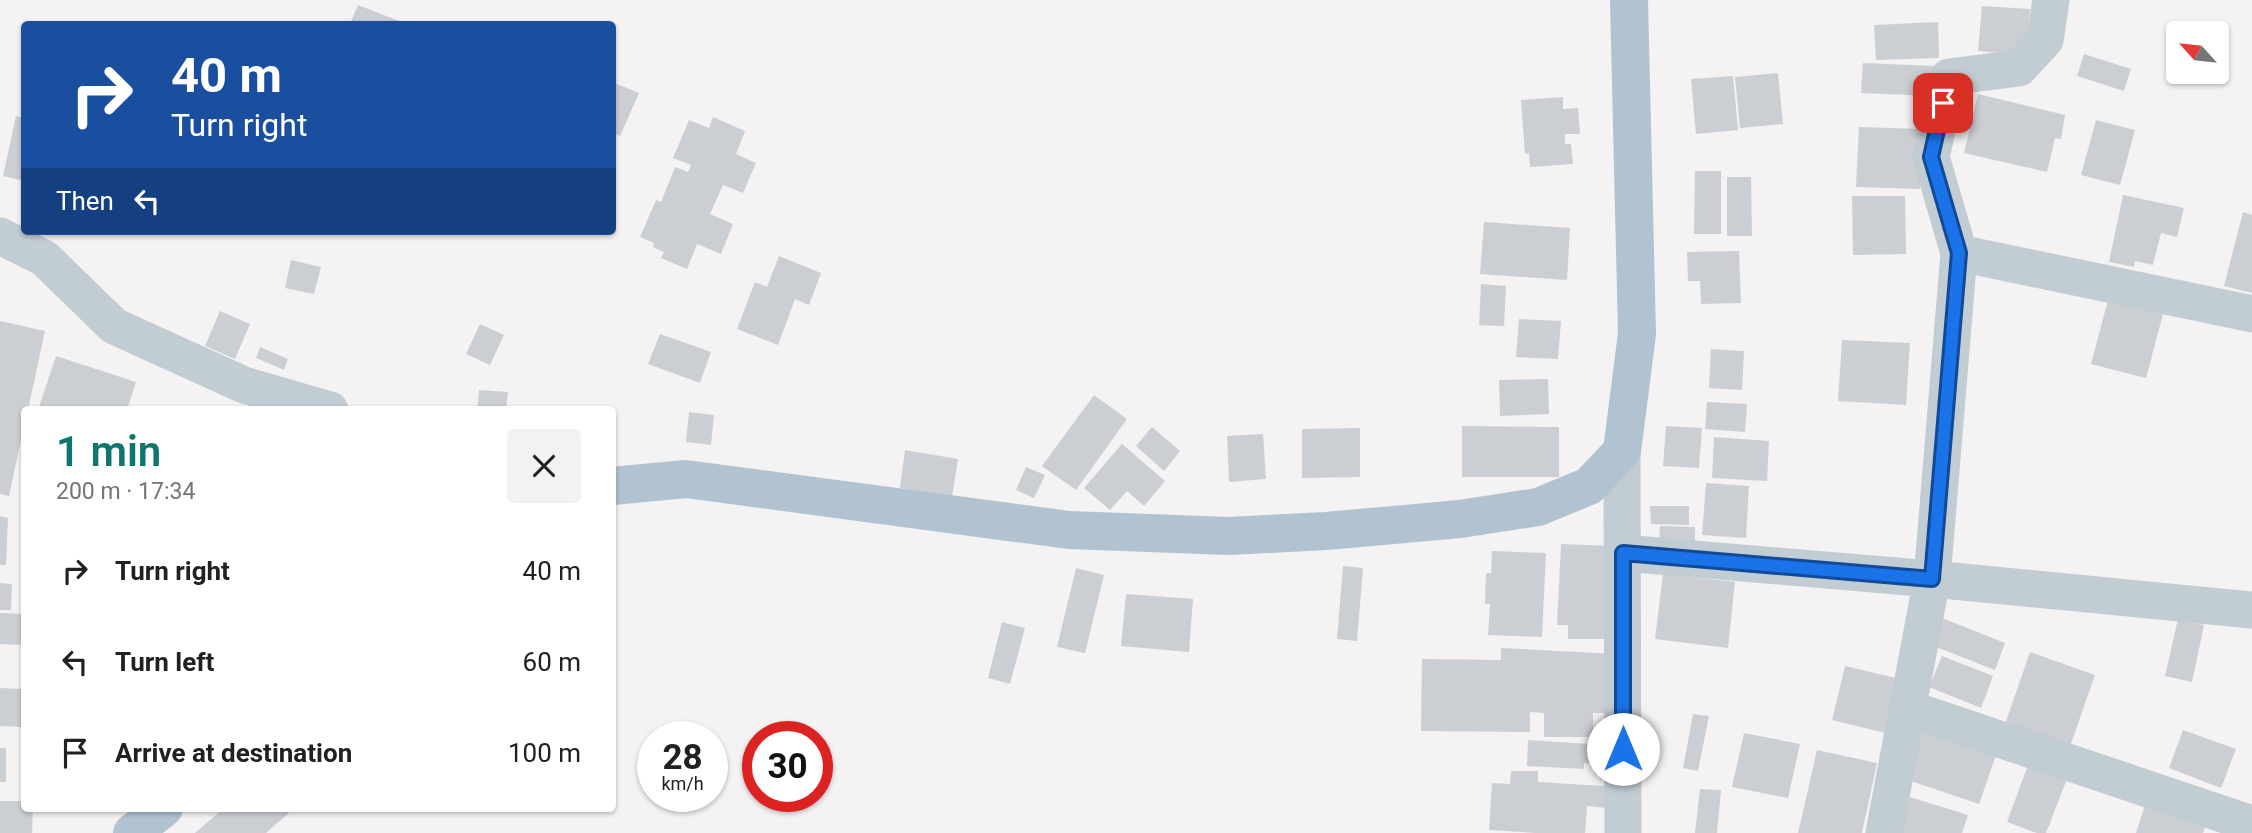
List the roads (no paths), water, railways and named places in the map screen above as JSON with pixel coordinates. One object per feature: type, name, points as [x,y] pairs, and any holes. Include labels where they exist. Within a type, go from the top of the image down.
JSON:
[{"type":"main road","points":[[616,486],[686,479],[1069,530],[1229,536],[1326,531],[1460,519],[1538,506],[1589,486],[1622,451],[1637,334],[1629,0]]},
{"type":"main road","points":[[131,833],[159,812]]},
{"type":"street","points":[[1884,833],[1932,579],[1959,253],[1931,157],[1949,77],[2019,68],[2045,40],[2051,0]]},
{"type":"street","points":[[0,236],[44,258],[114,326],[244,385],[316,406]]},
{"type":"street","points":[[1959,253],[2252,314]]},
{"type":"street","points":[[1622,451],[1623,833]]},
{"type":"street","points":[[1623,553],[2252,610]]},
{"type":"street","points":[[1907,708],[2252,824]]}]
